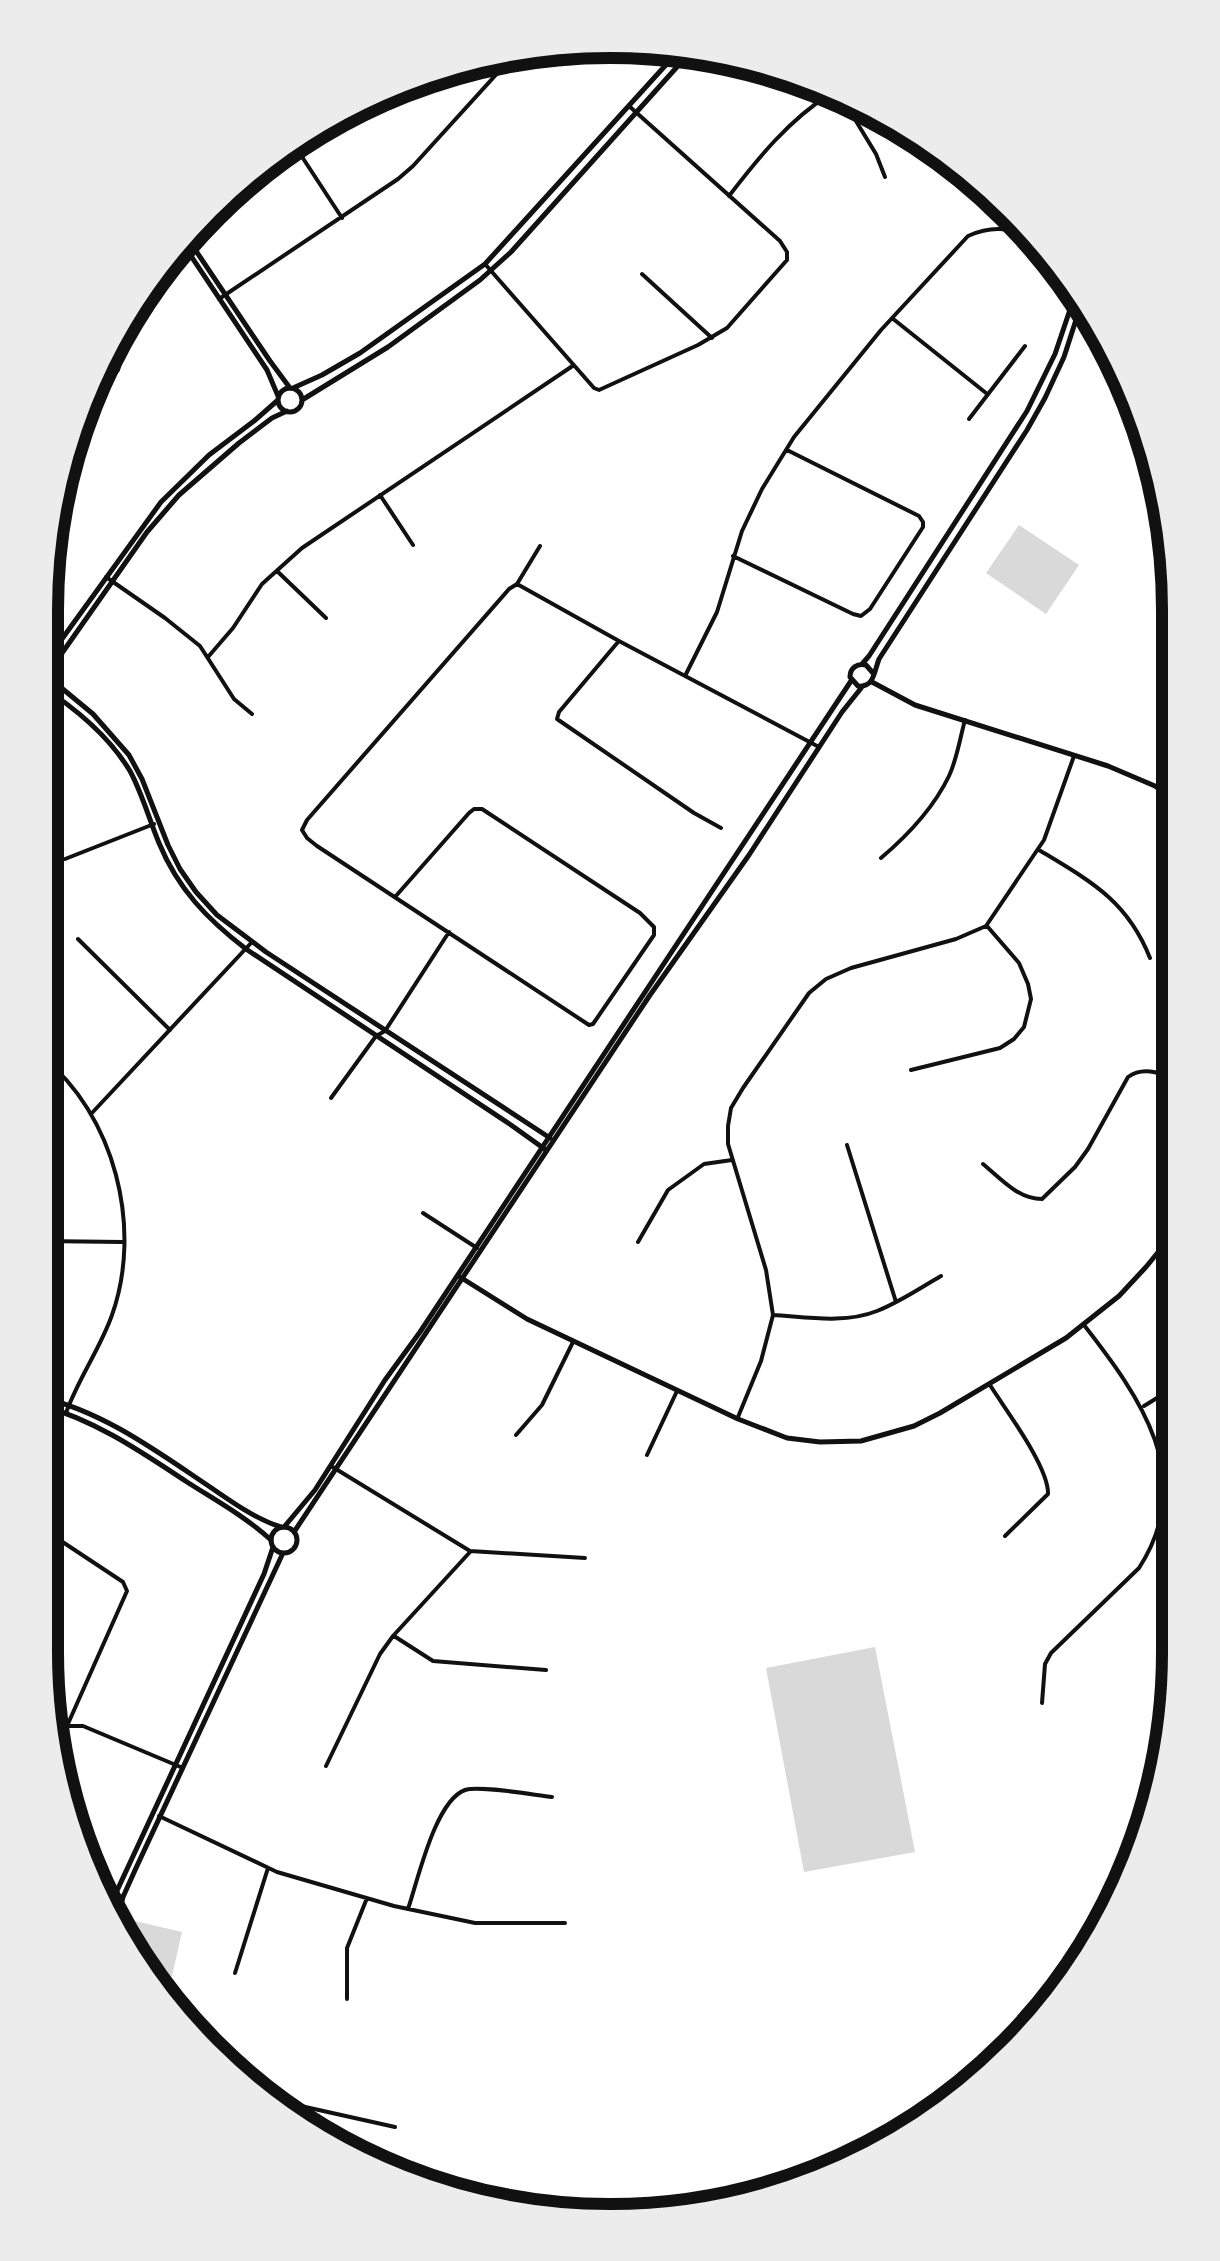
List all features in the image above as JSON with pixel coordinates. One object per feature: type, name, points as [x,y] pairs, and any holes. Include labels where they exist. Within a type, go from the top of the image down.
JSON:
[{"type":"street","points":[[58,649],[106,577],[174,488],[254,421],[284,389],[322,375],[360,354],[486,264],[670,61]]},
{"type":"street","points":[[58,653],[147,532],[192,482],[272,418],[297,410],[302,400],[388,346],[491,271],[681,62]]},
{"type":"street","points":[[222,297],[398,179],[502,68]]},
{"type":"street","points":[[729,196],[794,120],[821,100]]},
{"type":"street","points":[[486,264],[598,390],[727,328],[788,256],[780,241],[630,106]]},
{"type":"street","points":[[851,113],[876,154],[884,177]]},
{"type":"street","points":[[300,153],[342,218]]},
{"type":"street","points":[[685,675],[717,612],[742,531],[794,437],[892,318],[968,236],[984,229],[1011,230]]},
{"type":"street","points":[[191,251],[268,370],[281,408],[287,412]]},
{"type":"street","points":[[642,274],[712,338]]},
{"type":"street","points":[[222,297],[302,400]]},
{"type":"street","points":[[460,1277],[482,1252],[851,681],[852,670],[870,656],[1027,411],[1055,354],[1071,306]]},
{"type":"street","points":[[872,682],[879,659],[1045,398],[1077,316]]},
{"type":"street","points":[[892,318],[986,394]]},
{"type":"street","points":[[969,419],[1025,346]]},
{"type":"street","points":[[108,380],[118,370],[118,359]]},
{"type":"street","points":[[208,656],[233,628],[262,584],[302,548],[574,364]]},
{"type":"street","points":[[733,556],[861,616],[870,609],[923,528],[919,516],[786,449]]},
{"type":"street","points":[[380,495],[413,545]]},
{"type":"street","points":[[395,897],[469,813],[482,809],[640,914],[654,927],[654,935],[594,1024],[589,1025],[317,846],[302,830],[517,584],[540,546]]},
{"type":"street","points":[[277,571],[326,618]]},
{"type":"street","points":[[106,577],[185,633],[208,656],[234,698],[252,714]]},
{"type":"street","points":[[517,584],[818,748]]},
{"type":"street","points":[[619,641],[558,712],[557,719],[721,828]]},
{"type":"street","points":[[862,664],[873,673]]},
{"type":"street","points":[[851,681],[862,687]]},
{"type":"street","points":[[552,1139],[729,884],[842,712],[862,687],[872,682]]},
{"type":"street","points":[[872,682],[916,705],[1108,766],[1162,790]]},
{"type":"street","points":[[58,685],[99,720],[129,755],[142,779],[172,872],[216,925],[545,1150]]},
{"type":"street","points":[[58,697],[110,744],[133,778],[180,869],[217,916],[552,1139]]},
{"type":"street","points":[[881,858],[926,811],[944,784],[965,720]]},
{"type":"street","points":[[738,1419],[762,1361],[773,1315],[757,1236],[728,1144],[731,1108],[809,993],[826,979],[986,926],[1039,850],[1074,756]]},
{"type":"street","points":[[65,858],[155,823]]},
{"type":"street","points":[[1039,850],[1100,888],[1133,922],[1150,958]]},
{"type":"street","points":[[911,1070],[1000,1048],[1014,1040],[1024,1027],[1031,1000],[1028,984],[1019,964],[986,926]]},
{"type":"street","points":[[331,1098],[376,1036],[385,1031],[449,932]]},
{"type":"street","points":[[78,938],[170,1030]]},
{"type":"street","points":[[91,1114],[252,942]]},
{"type":"street","points":[[982,1164],[1021,1195],[1042,1198],[1076,1166],[1128,1077],[1136,1071],[1162,1074]]},
{"type":"street","points":[[58,1072],[91,1114],[109,1156],[122,1201],[124,1242],[124,1266],[114,1312],[67,1409]]},
{"type":"street","points":[[847,1145],[896,1302]]},
{"type":"street","points":[[294,1532],[460,1277],[475,1247],[545,1150]]},
{"type":"street","points":[[638,1242],[668,1190],[704,1164],[732,1160]]},
{"type":"street","points":[[422,1213],[482,1252]]},
{"type":"street","points":[[58,1241],[124,1242]]},
{"type":"street","points":[[460,1277],[527,1319],[738,1419],[787,1438],[860,1442],[914,1426],[1084,1325],[1119,1296],[1162,1247]]},
{"type":"street","points":[[773,1315],[846,1318],[881,1310],[941,1276]]},
{"type":"street","points":[[1084,1325],[1142,1407],[1162,1471]]},
{"type":"street","points":[[516,1435],[542,1405],[574,1342]]},
{"type":"street","points":[[990,1384],[1048,1484],[1048,1494],[1004,1536]]},
{"type":"street","points":[[647,1455],[678,1389]]},
{"type":"street","points":[[1142,1407],[1162,1394]]},
{"type":"street","points":[[58,1405],[138,1449],[211,1497],[283,1553]]},
{"type":"street","points":[[58,1408],[92,1414],[132,1436],[254,1516],[294,1532],[297,1540],[294,1548],[283,1553],[120,1906]]},
{"type":"street","points":[[123,1897],[115,1894],[264,1574],[273,1534],[334,1467]]},
{"type":"street","points":[[334,1467],[470,1551],[585,1558]]},
{"type":"street","points":[[1042,1703],[1045,1664],[1051,1653],[1140,1568],[1150,1552],[1162,1507]]},
{"type":"street","points":[[58,1539],[123,1582],[127,1591],[68,1726]]},
{"type":"street","points":[[326,1766],[380,1654],[470,1551]]},
{"type":"street","points":[[393,1636],[433,1661],[546,1670]]},
{"type":"street","points":[[62,1726],[83,1726],[183,1768]]},
{"type":"street","points":[[408,1909],[438,1819],[453,1797],[468,1788],[552,1797]]},
{"type":"street","points":[[152,1813],[268,1868],[408,1909],[475,1923],[565,1923]]},
{"type":"street","points":[[235,1972],[268,1868]]},
{"type":"street","points":[[347,2000],[347,1948],[367,1898]]},
{"type":"street","points":[[296,2105],[395,2127]]},
{"type":"shaded area","points":[[1019,525],[1079,565],[1046,614],[986,573]]},
{"type":"shaded area","points":[[875,1647],[915,1852],[804,1872],[766,1668]]},
{"type":"shaded area","points":[[135,1921],[182,1932],[172,1976],[162,1974],[133,1929]]}]
